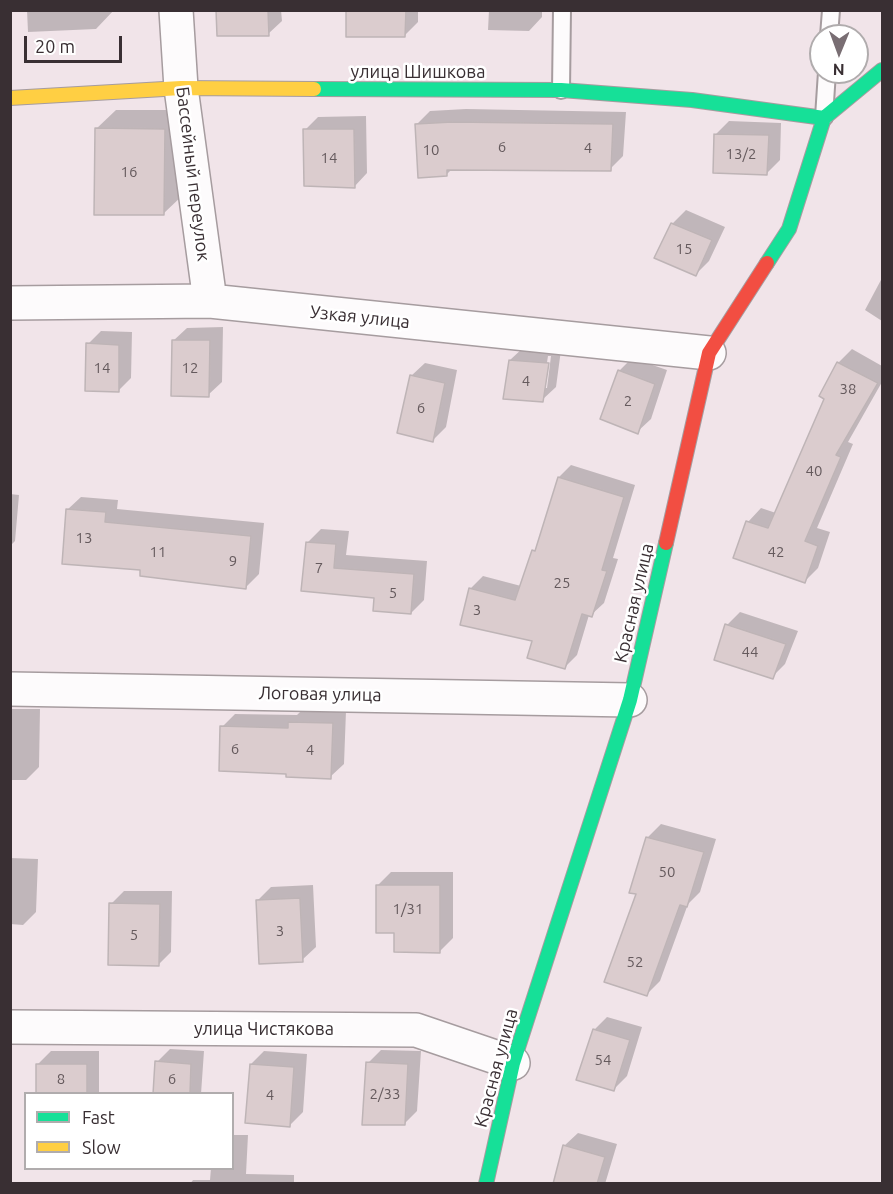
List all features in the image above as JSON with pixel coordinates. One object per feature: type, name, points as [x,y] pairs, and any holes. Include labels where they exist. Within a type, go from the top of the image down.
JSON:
[{"type":"street","name":"Бассейный переулок","points":[[176,10],[182,88],[210,301]]},
{"type":"street","points":[[824,118],[882,70]]},
{"type":"street","name":"улица Шишкова","points":[[10,98],[182,88],[561,90],[692,100],[824,118]]},
{"type":"street","name":"Красная улица","points":[[486,1184],[513,1063],[630,700],[709,353],[789,229],[824,118]]},
{"type":"street","name":"Узкая улица","points":[[10,303],[210,301],[709,353]]},
{"type":"street","name":"Логовая улица","points":[[10,688],[630,700]]},
{"type":"street","name":"улица Чистякова","points":[[10,1027],[416,1030],[513,1063]]},
{"type":"lane","points":[[561,90],[562,10]]},
{"type":"lane","points":[[824,118],[826,84]]},
{"type":"building","points":[[216,10],[268,10],[269,36],[217,36]]},
{"type":"building","points":[[346,10],[406,10],[405,37],[346,37]]},
{"type":"building","points":[[452,122],[613,124],[611,171],[447,170],[447,176],[418,178],[415,124]]},
{"type":"building","points":[[95,128],[165,129],[164,215],[94,215]]},
{"type":"building","points":[[303,129],[354,129],[355,188],[304,186]]},
{"type":"building","points":[[714,134],[769,135],[767,175],[713,173]]},
{"type":"building","points":[[671,223],[712,240],[696,276],[654,258]]},
{"type":"building","points":[[172,340],[210,340],[209,397],[171,396]]},
{"type":"building","points":[[86,343],[119,345],[119,392],[85,391]]},
{"type":"building","points":[[509,360],[549,363],[543,402],[503,399]]},
{"type":"building","points":[[837,362],[878,383],[836,455],[841,457],[805,541],[818,546],[805,583],[733,558],[746,521],[768,528],[824,399],[819,396]]},
{"type":"building","points":[[618,370],[655,384],[638,434],[600,419]]},
{"type":"building","points":[[410,375],[445,383],[433,442],[397,433]]},
{"type":"building","points":[[558,477],[624,497],[602,570],[607,571],[592,617],[582,614],[565,669],[527,658],[532,641],[460,625],[469,588],[515,600],[532,550],[535,551]]},
{"type":"building","points":[[66,509],[106,512],[105,522],[251,536],[246,589],[140,576],[140,570],[62,564]]},
{"type":"building","points":[[306,542],[336,544],[334,568],[414,574],[411,614],[373,611],[374,598],[301,591]]},
{"type":"building","points":[[725,624],[786,644],[773,679],[714,660]]},
{"type":"building","points":[[288,722],[333,723],[331,779],[219,771],[220,726],[288,728]]},
{"type":"building","points":[[646,837],[704,852],[687,907],[680,905],[647,996],[604,982],[636,894],[629,893]]},
{"type":"building","points":[[376,885],[440,885],[440,953],[394,952],[394,933],[376,933]]},
{"type":"building","points":[[300,898],[303,962],[259,964],[256,900]]},
{"type":"building","points":[[109,903],[160,904],[159,966],[108,965]]},
{"type":"building","points":[[593,1029],[630,1040],[614,1091],[576,1080]]},
{"type":"building","points":[[155,1061],[191,1064],[190,1092],[153,1092]]},
{"type":"building","points":[[366,1062],[408,1064],[405,1125],[362,1125]]},
{"type":"building","points":[[36,1064],[87,1064],[87,1092],[36,1092]]},
{"type":"building","points":[[250,1064],[294,1067],[290,1127],[245,1123]]},
{"type":"building","points":[[563,1145],[605,1157],[597,1184],[553,1184]]},
{"type":"traffic: fast","points":[[767,263],[789,229],[824,118],[882,70]]},
{"type":"traffic: fast","points":[[314,89],[561,90],[692,100],[824,118]]},
{"type":"traffic: fast","points":[[486,1184],[513,1063],[630,700],[666,543]]},
{"type":"traffic: slow","points":[[10,98],[181,88],[314,89]]},
{"type":"traffic: jam","points":[[666,543],[709,353],[767,263]]}]
